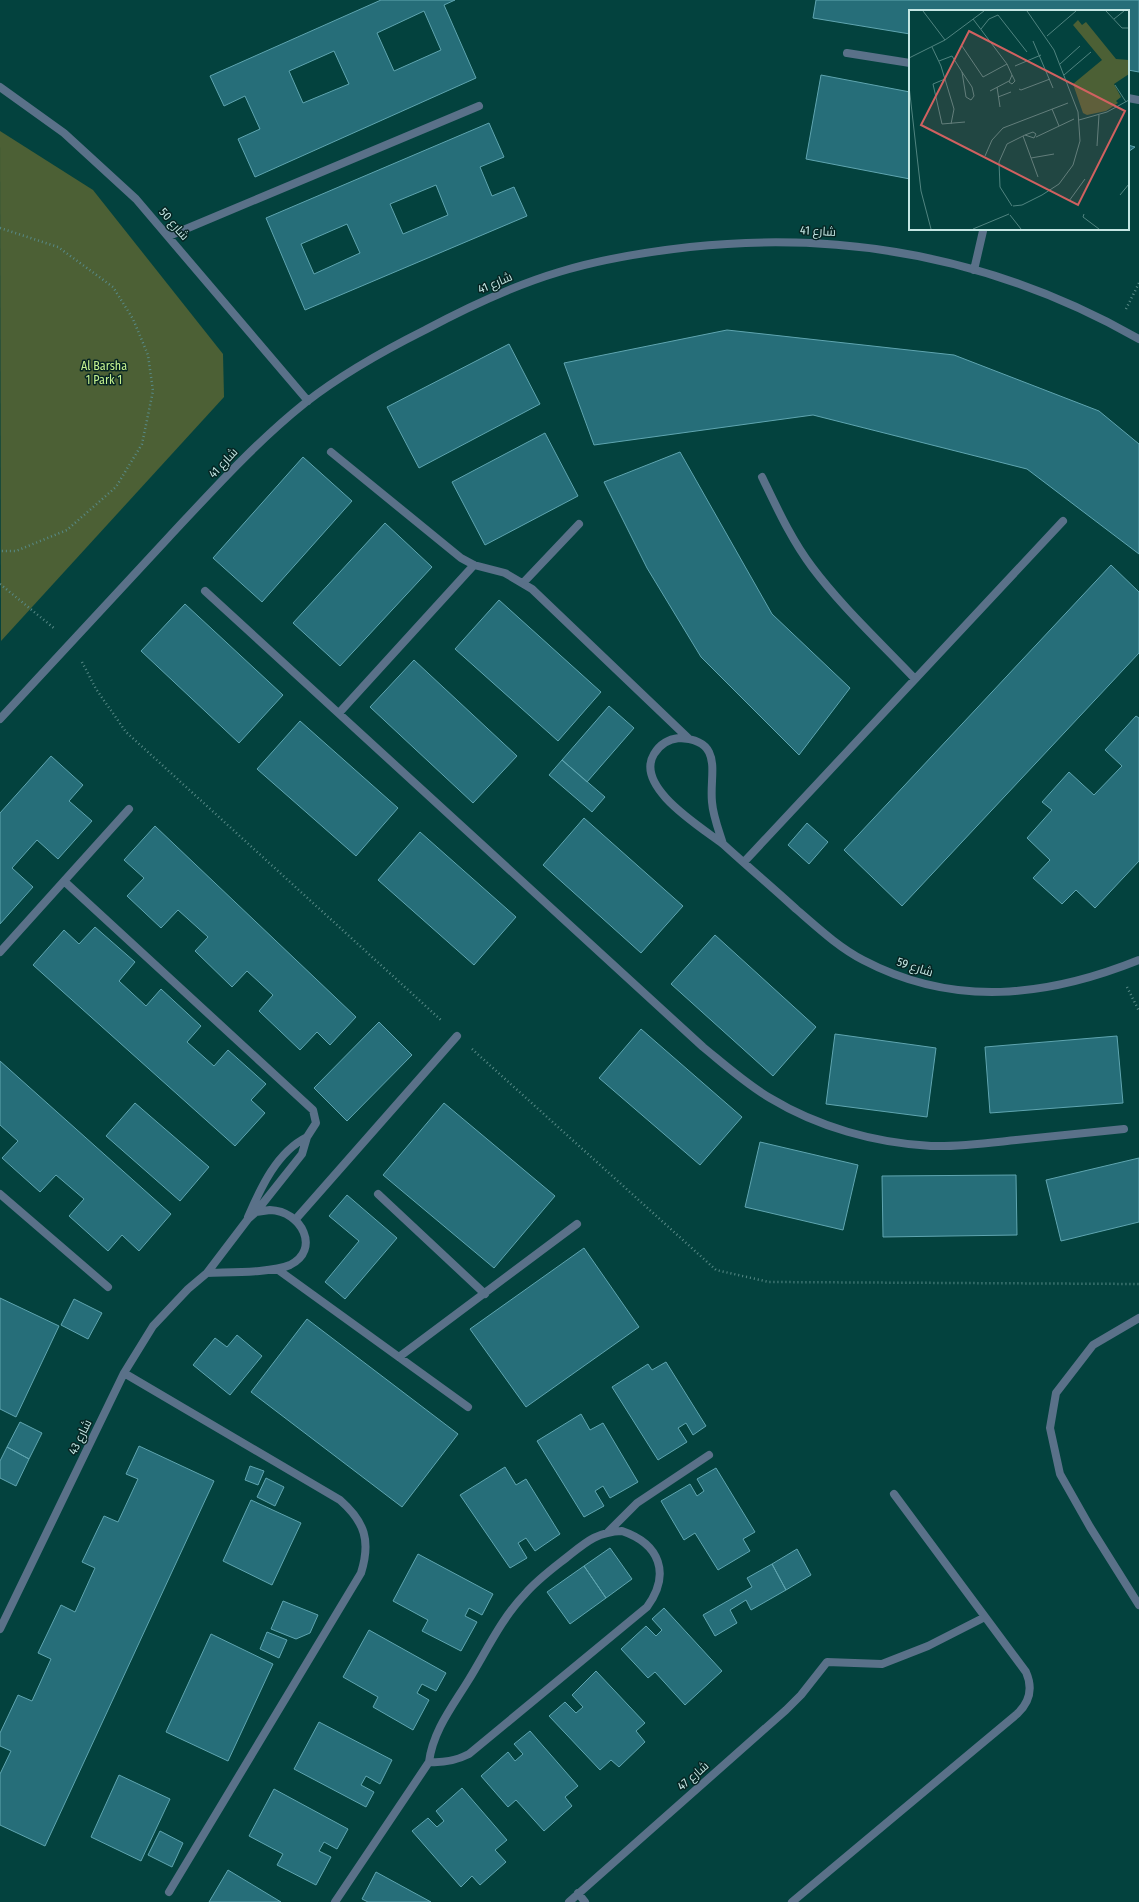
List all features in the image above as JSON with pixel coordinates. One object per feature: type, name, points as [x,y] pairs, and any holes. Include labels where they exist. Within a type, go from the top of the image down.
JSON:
[{"type":"street","points":[[847,53],[909,62]]},
{"type":"street","name":"شارع 50","points":[[0,87],[64,133],[136,200],[169,236],[308,400]]},
{"type":"street","points":[[1129,98],[1139,100]]},
{"type":"street","points":[[169,236],[479,106]]},
{"type":"street","points":[[974,270],[983,231]]},
{"type":"street","name":"شارع 41","points":[[0,719],[245,456],[308,400],[374,356],[458,312],[509,290],[560,272],[613,258],[666,249],[721,244],[817,242],[896,252],[974,270],[1028,287],[1066,303],[1139,339]]},
{"type":"street","points":[[331,452],[461,558],[474,565],[495,569],[523,583],[688,738],[704,747],[713,763],[712,808],[723,844]]},
{"type":"street","points":[[762,477],[793,539],[812,567],[833,592],[915,679]]},
{"type":"street","points":[[744,862],[1062,521]]},
{"type":"street","points":[[523,583],[579,524]]},
{"type":"street","points":[[338,713],[474,565]]},
{"type":"street","points":[[205,590],[703,1048],[770,1098],[808,1118],[848,1132],[889,1141],[931,1146],[973,1145],[1124,1129]]},
{"type":"street","name":"شارع 59","points":[[688,738],[672,739],[659,748],[651,762],[653,780],[668,801],[723,844],[825,934],[863,960],[905,979],[949,990],[995,994],[1041,989],[1118,969],[1139,960]]},
{"type":"street","points":[[0,952],[129,809]]},
{"type":"street","points":[[64,881],[309,1104],[316,1116],[316,1123],[307,1137],[302,1154],[256,1212],[248,1219]]},
{"type":"street","points":[[295,1220],[457,1036]]},
{"type":"street","points":[[248,1219],[261,1188],[269,1176],[293,1145],[307,1137]]},
{"type":"street","points":[[0,1194],[108,1287]]},
{"type":"street","points":[[378,1194],[485,1294]]},
{"type":"street","points":[[207,1273],[277,1269],[296,1261],[302,1254],[305,1235],[295,1220],[288,1214],[279,1210],[256,1212]]},
{"type":"street","name":"شارع 43","points":[[0,1629],[124,1373],[153,1326],[183,1294],[207,1273],[248,1219]]},
{"type":"street","points":[[399,1357],[578,1224]]},
{"type":"street","points":[[277,1269],[468,1407]]},
{"type":"street","points":[[1139,1318],[1093,1345],[1056,1393],[1050,1428],[1060,1474],[1090,1528],[1139,1605]]},
{"type":"street","points":[[124,1373],[340,1500],[353,1511],[362,1525],[366,1541],[366,1557],[361,1573],[169,1892]]},
{"type":"street","points":[[608,1532],[637,1503],[709,1455]]},
{"type":"street","points":[[792,1902],[1024,1707],[1028,1699],[1030,1681],[1026,1672],[894,1494]]},
{"type":"street","points":[[335,1902],[429,1762],[431,1750],[440,1727],[508,1615],[524,1595],[541,1578],[595,1536],[608,1532],[622,1531],[636,1536],[647,1544],[656,1555],[660,1568],[660,1582],[655,1596],[647,1607],[469,1754],[450,1761],[429,1762]]},
{"type":"street","name":"شارع 47","points":[[569,1902],[786,1710],[801,1695],[827,1662],[882,1664],[928,1646],[985,1617]]},
{"type":"street","points":[[578,1893],[585,1902]]},
{"type":"path","points":[[0,228],[58,247],[113,287],[133,319],[148,355],[153,391],[142,444],[116,487],[67,530],[16,551],[0,551]]},
{"type":"path","points":[[1117,327],[1139,283]]},
{"type":"path","points":[[0,584],[71,642],[96,689],[126,732],[457,1036],[716,1270],[769,1282],[1139,1284]]},
{"type":"path","points":[[1118,969],[1139,1011]]},
{"type":"green space","name":"Al Barsha 1 Park 1","points":[[0,131],[93,190],[223,354],[224,397],[1,641]]},
{"type":"building","points":[[381,0],[455,0],[444,5],[476,78],[255,177],[238,139],[260,129],[245,96],[224,106],[210,76]],"holes":[[[424,11],[441,50],[394,71],[377,33]],[[334,51],[349,84],[303,103],[289,71]]]},
{"type":"building","points":[[816,0],[1139,0],[1139,72],[1129,70],[1129,10],[909,10],[909,34],[813,18]]},
{"type":"building","points":[[821,75],[909,92],[909,179],[806,159]]},
{"type":"building","points":[[489,123],[504,157],[480,167],[492,196],[514,187],[527,216],[305,310],[266,218]],"holes":[[[436,185],[448,215],[403,234],[390,204]],[[347,224],[360,253],[314,274],[301,244]]]},
{"type":"building","points":[[1129,145],[1135,147],[1129,151]]},
{"type":"building","points":[[727,330],[954,355],[1099,411],[1139,444],[1139,554],[1027,469],[813,415],[594,445],[564,363]]},
{"type":"building","points":[[509,344],[540,404],[419,468],[387,407]]},
{"type":"building","points":[[545,433],[578,496],[485,545],[452,482]]},
{"type":"building","points":[[680,452],[772,614],[850,688],[799,755],[701,657],[647,568],[604,482]]},
{"type":"building","points":[[303,457],[352,501],[262,602],[213,558]]},
{"type":"building","points":[[385,523],[432,567],[340,666],[293,623]]},
{"type":"building","points":[[1111,565],[1139,592],[1139,653],[902,906],[844,850]]},
{"type":"building","points":[[499,600],[601,692],[558,741],[455,649]]},
{"type":"building","points":[[185,604],[283,695],[239,743],[141,651]]},
{"type":"building","points":[[414,660],[517,756],[473,803],[370,707]]},
{"type":"building","points":[[609,706],[634,728],[587,782],[562,760]]},
{"type":"building","points":[[1136,716],[1139,718],[1139,861],[1095,908],[1076,890],[1062,904],[1033,878],[1050,860],[1027,838],[1052,810],[1042,802],[1069,772],[1094,795],[1122,766],[1105,750]]},
{"type":"building","points":[[300,721],[398,808],[356,856],[257,769]]},
{"type":"building","points":[[51,756],[83,785],[69,801],[92,821],[58,859],[37,840],[12,868],[33,887],[0,924],[0,813]]},
{"type":"building","points":[[562,760],[605,797],[592,812],[549,775]]},
{"type":"building","points":[[584,818],[683,906],[641,953],[543,865]]},
{"type":"building","points":[[807,823],[828,842],[809,864],[788,845]]},
{"type":"building","points":[[155,826],[356,1017],[330,1045],[317,1032],[300,1050],[259,1011],[273,995],[247,971],[232,987],[195,951],[208,937],[178,910],[161,928],[127,896],[144,878],[124,860]]},
{"type":"building","points":[[420,832],[516,917],[474,965],[378,880]]},
{"type":"building","points":[[95,927],[135,962],[119,981],[146,1006],[161,989],[201,1026],[187,1042],[214,1066],[228,1050],[266,1084],[251,1100],[265,1113],[235,1146],[33,965],[64,930],[79,944]]},
{"type":"building","points":[[715,935],[816,1027],[773,1076],[671,984]]},
{"type":"building","points":[[379,1022],[412,1055],[347,1121],[314,1088]]},
{"type":"building","points":[[641,1029],[742,1117],[700,1165],[599,1078]]},
{"type":"building","points":[[835,1034],[936,1048],[927,1117],[826,1104]]},
{"type":"building","points":[[1117,1036],[1123,1103],[990,1113],[985,1047]]},
{"type":"building","points":[[0,1061],[171,1214],[139,1251],[122,1235],[108,1251],[69,1216],[84,1199],[56,1175],[40,1192],[2,1158],[18,1141],[0,1125]]},
{"type":"building","points":[[135,1103],[209,1167],[180,1201],[106,1136]]},
{"type":"building","points":[[444,1103],[555,1196],[494,1268],[383,1175]]},
{"type":"building","points":[[760,1142],[858,1165],[843,1230],[745,1207]]},
{"type":"building","points":[[1139,1158],[1139,1222],[1061,1241],[1046,1180]]},
{"type":"building","points":[[1016,1175],[1017,1235],[883,1237],[882,1176]]},
{"type":"building","points":[[347,1195],[397,1238],[345,1299],[325,1282],[359,1241],[329,1216]]},
{"type":"building","points":[[584,1248],[639,1327],[526,1407],[470,1329]]},
{"type":"building","points":[[0,1298],[59,1326],[16,1417],[0,1409]]},
{"type":"building","points":[[74,1299],[102,1313],[88,1339],[61,1325]]},
{"type":"building","points":[[307,1319],[458,1434],[402,1507],[251,1392]]},
{"type":"building","points":[[237,1335],[262,1356],[230,1395],[193,1365],[215,1338],[227,1347]]},
{"type":"building","points":[[666,1362],[706,1426],[693,1435],[686,1423],[678,1428],[687,1442],[658,1460],[612,1387],[648,1364],[652,1370]]},
{"type":"building","points":[[581,1414],[590,1430],[603,1423],[638,1482],[610,1498],[603,1486],[595,1491],[604,1506],[584,1517],[537,1441]]},
{"type":"building","points":[[20,1422],[42,1433],[29,1459],[7,1447]]},
{"type":"building","points":[[139,1446],[214,1481],[45,1846],[0,1825],[0,1774],[11,1751],[0,1746],[0,1733],[18,1695],[32,1701],[51,1659],[38,1653],[61,1605],[75,1612],[95,1568],[82,1562],[104,1516],[118,1522],[138,1479],[126,1474]]},
{"type":"building","points":[[7,1447],[29,1459],[16,1486],[0,1478],[0,1461]]},
{"type":"building","points":[[250,1466],[264,1471],[258,1485],[245,1480]]},
{"type":"building","points":[[505,1467],[516,1485],[526,1479],[560,1534],[535,1551],[526,1538],[518,1543],[527,1558],[510,1568],[460,1495]]},
{"type":"building","points":[[716,1468],[755,1532],[743,1539],[750,1551],[718,1570],[695,1533],[684,1540],[661,1501],[690,1484],[697,1496],[704,1491],[697,1479]]},
{"type":"building","points":[[266,1478],[284,1487],[275,1506],[257,1497]]},
{"type":"building","points":[[251,1500],[301,1523],[272,1585],[223,1561]]},
{"type":"building","points":[[610,1548],[632,1579],[606,1598],[584,1566]]},
{"type":"building","points":[[797,1549],[811,1575],[786,1590],[772,1564]]},
{"type":"building","points":[[418,1554],[493,1594],[482,1615],[469,1608],[465,1616],[477,1622],[461,1651],[422,1631],[428,1620],[393,1601]]},
{"type":"building","points":[[772,1564],[786,1590],[751,1610],[746,1600],[730,1610],[737,1623],[715,1636],[703,1615],[752,1587],[747,1578]]},
{"type":"building","points":[[584,1566],[606,1598],[570,1624],[547,1592]]},
{"type":"building","points":[[283,1601],[318,1615],[310,1633],[296,1639],[271,1629]]},
{"type":"building","points":[[664,1608],[722,1671],[685,1705],[655,1672],[648,1678],[621,1649],[646,1626],[656,1636],[662,1630],[652,1619]]},
{"type":"building","points":[[369,1630],[446,1673],[436,1691],[422,1684],[417,1693],[429,1700],[413,1730],[373,1707],[378,1697],[343,1677]]},
{"type":"building","points":[[267,1632],[287,1640],[279,1658],[260,1649]]},
{"type":"building","points":[[211,1634],[273,1664],[228,1761],[166,1732]]},
{"type":"building","points":[[596,1671],[645,1723],[636,1731],[645,1742],[619,1767],[611,1760],[600,1770],[549,1716],[565,1702],[576,1713],[583,1707],[572,1695]]},
{"type":"building","points":[[319,1722],[392,1760],[380,1784],[366,1776],[361,1785],[374,1792],[366,1807],[294,1769]]},
{"type":"building","points":[[530,1731],[578,1786],[565,1797],[572,1806],[544,1831],[516,1800],[508,1807],[481,1776],[508,1752],[515,1761],[523,1754],[514,1744]]},
{"type":"building","points":[[119,1775],[170,1799],[141,1861],[91,1837]]},
{"type":"building","points":[[462,1788],[507,1840],[495,1850],[506,1862],[480,1885],[472,1876],[461,1887],[412,1831],[428,1818],[437,1827],[444,1821],[436,1811]]},
{"type":"building","points":[[274,1789],[348,1829],[337,1849],[324,1842],[319,1851],[331,1857],[316,1885],[277,1865],[283,1854],[249,1836]]},
{"type":"building","points":[[160,1831],[183,1843],[172,1867],[148,1855]]},
{"type":"building","points":[[228,1870],[281,1902],[209,1902]]},
{"type":"building","points":[[376,1872],[431,1902],[368,1902],[362,1899]]}]
